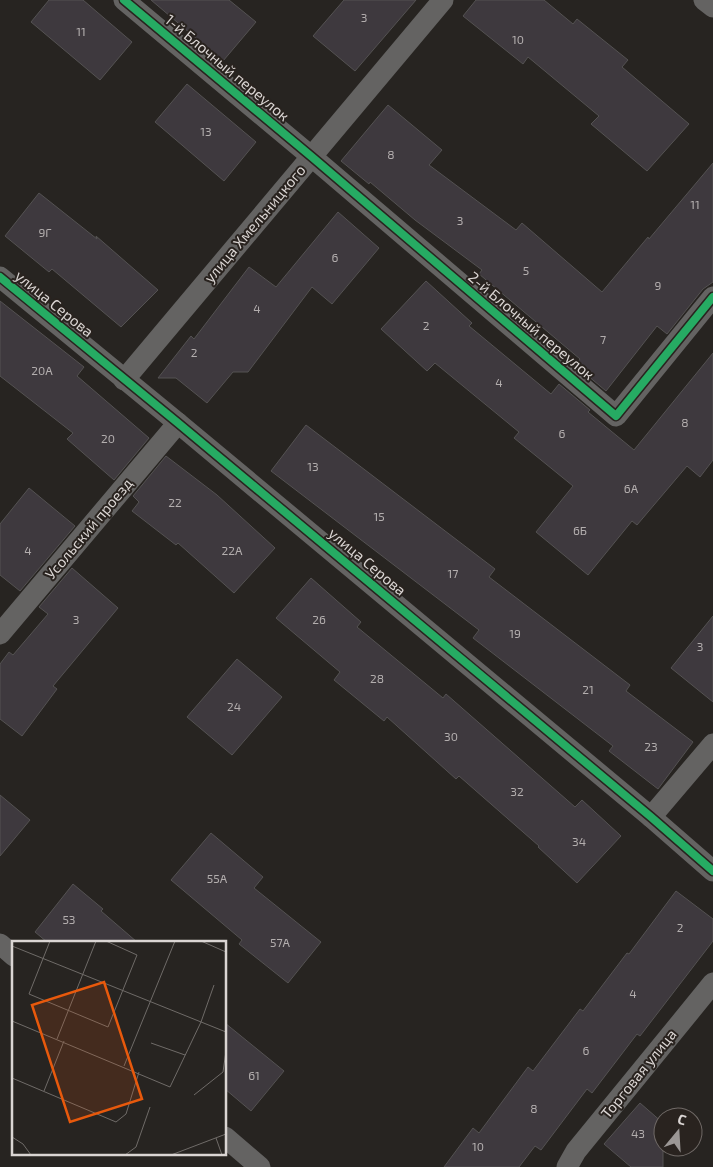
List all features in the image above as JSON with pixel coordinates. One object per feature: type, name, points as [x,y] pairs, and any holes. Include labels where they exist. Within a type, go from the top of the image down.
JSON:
[{"type":"street","name":"1-й Блочный переулок","points":[[124,0],[312,157]]},
{"type":"street","name":"улица Хмельницкого","points":[[124,380],[443,0]]},
{"type":"street","points":[[704,0],[713,7]]},
{"type":"street","name":"2-й Блочный переулок","points":[[312,157],[616,416],[713,297]]},
{"type":"street","name":"улица Серова","points":[[0,277],[651,817],[713,871]]},
{"type":"street","name":"Усольский проезд","points":[[0,634],[178,423]]},
{"type":"street","points":[[651,817],[713,744]]},
{"type":"street","points":[[0,944],[12,954]]},
{"type":"street","name":"Торговая улица","points":[[567,1167],[576,1151],[713,983]]},
{"type":"street","points":[[226,1138],[260,1167]]},
{"type":"building","points":[[49,0],[83,0],[132,42],[100,80],[31,22]]},
{"type":"building","points":[[151,0],[229,0],[256,22],[223,61]]},
{"type":"building","points":[[344,0],[416,0],[355,71],[313,36]]},
{"type":"building","points":[[476,0],[544,0],[573,24],[577,19],[628,60],[622,67],[689,124],[647,171],[591,124],[599,116],[528,57],[523,64],[463,16]]},
{"type":"building","points":[[187,84],[256,142],[224,181],[155,122]]},
{"type":"building","points":[[388,105],[442,150],[429,165],[516,230],[522,223],[602,292],[713,163],[713,282],[703,289],[667,334],[657,326],[606,391],[575,365],[580,359],[479,274],[482,270],[341,161]]},
{"type":"building","points":[[39,193],[97,239],[96,236],[158,290],[121,327],[52,269],[49,272],[5,236]]},
{"type":"building","points":[[338,212],[379,248],[332,304],[312,287],[248,372],[233,372],[207,403],[176,378],[158,378],[191,336],[194,339],[249,267],[276,287]]},
{"type":"building","points":[[426,281],[472,323],[469,326],[551,394],[559,384],[590,410],[588,412],[634,450],[713,353],[713,460],[700,477],[687,466],[637,525],[632,521],[588,575],[536,532],[573,486],[514,438],[519,432],[435,363],[427,371],[381,329]]},
{"type":"building","points":[[0,301],[84,367],[77,376],[149,438],[114,480],[67,439],[73,433],[0,376]]},
{"type":"building","points":[[306,425],[495,569],[489,577],[630,685],[626,691],[693,742],[658,789],[609,751],[613,746],[473,638],[479,630],[271,471]]},
{"type":"building","points":[[166,456],[217,495],[275,548],[234,593],[178,543],[176,545],[132,511],[139,502],[133,496]]},
{"type":"building","points":[[29,488],[75,526],[20,591],[0,575],[0,524]]},
{"type":"building","points":[[72,568],[118,608],[53,686],[57,689],[22,736],[0,719],[0,664],[9,652],[13,655],[48,614],[39,607]]},
{"type":"building","points":[[311,578],[361,622],[357,627],[443,698],[446,694],[575,807],[582,800],[621,836],[577,883],[539,846],[459,776],[456,779],[387,717],[384,721],[334,680],[340,672],[276,618]]},
{"type":"building","points":[[713,616],[713,702],[671,668]]},
{"type":"building","points":[[237,659],[282,697],[232,755],[187,717]]},
{"type":"building","points":[[0,795],[30,820],[0,856]]},
{"type":"building","points":[[211,833],[263,877],[254,888],[321,942],[288,983],[239,944],[242,940],[171,880]]},
{"type":"building","points":[[73,884],[103,909],[101,911],[136,941],[46,941],[35,932]]},
{"type":"building","points":[[676,891],[713,919],[713,941],[640,1036],[637,1034],[592,1093],[587,1089],[541,1150],[535,1146],[519,1167],[444,1167],[473,1128],[479,1133],[528,1067],[533,1071],[580,1009],[583,1011],[627,953],[629,954]]},
{"type":"building","points":[[226,1024],[284,1071],[251,1111],[226,1090]]},
{"type":"building","points":[[640,1103],[653,1114],[653,1157],[663,1157],[663,1167],[631,1167],[604,1144]]},
{"type":"cycle path","points":[[124,0],[616,416],[713,297]]},
{"type":"cycle path","points":[[0,277],[651,817],[713,871]]}]
